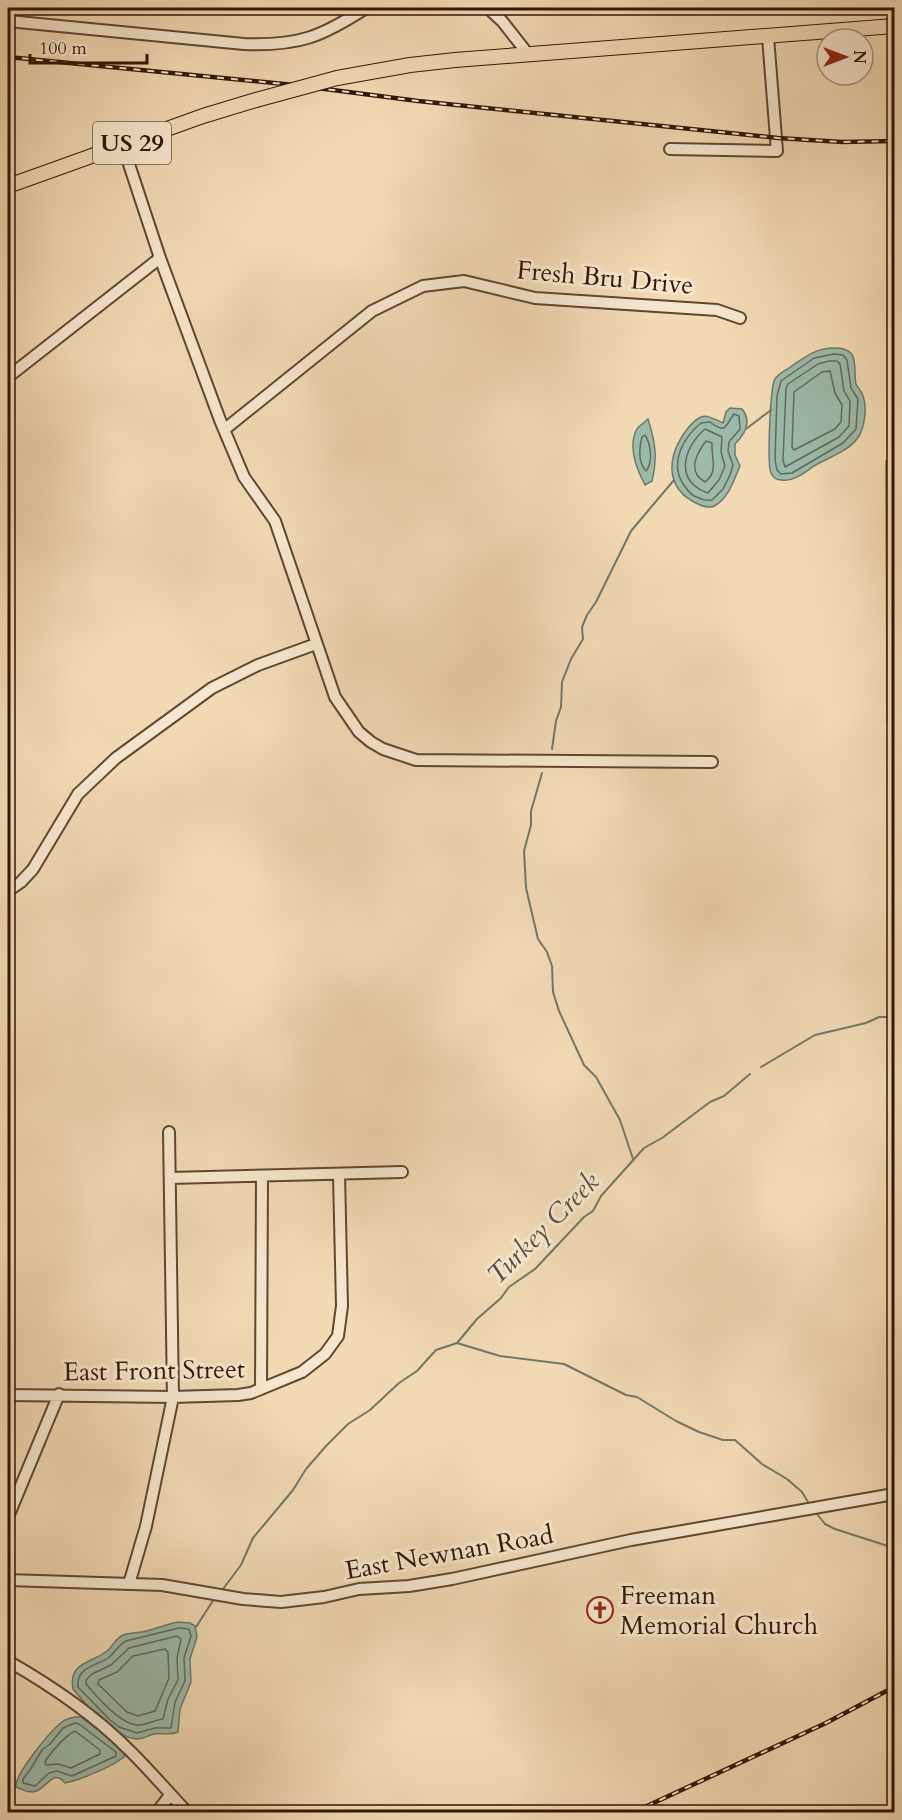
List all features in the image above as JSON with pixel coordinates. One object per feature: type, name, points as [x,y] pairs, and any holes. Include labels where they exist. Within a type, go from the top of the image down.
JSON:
[{"type":"main road","name":"US 29","points":[[8,186],[203,116],[337,78],[410,65],[894,26]]},
{"type":"street","points":[[8,21],[273,45],[322,34],[366,8]]},
{"type":"street","points":[[488,8],[502,21],[528,54]]},
{"type":"street","points":[[670,149],[777,151],[768,37]]},
{"type":"street","points":[[123,146],[160,258],[244,477],[275,521],[335,698],[359,732],[383,748],[416,760],[712,762]]},
{"type":"street","points":[[8,377],[160,258]]},
{"type":"street","name":"Fresh Bru Drive","points":[[225,429],[372,311],[423,286],[464,281],[535,298],[717,310],[740,318]]},
{"type":"street","points":[[8,891],[21,882],[33,869],[78,794],[116,758],[212,688],[258,665],[316,644]]},
{"type":"street","points":[[129,1584],[146,1526],[173,1396],[169,1132]]},
{"type":"street","points":[[170,1178],[402,1172]]},
{"type":"street","name":"East Front Street","points":[[8,1395],[238,1395],[261,1389],[302,1372],[325,1354],[338,1336],[342,1306],[339,1175]]},
{"type":"street","points":[[261,1389],[262,1177]]},
{"type":"street","points":[[8,1517],[59,1395]]},
{"type":"street","name":"East Newnan Road","points":[[8,1580],[162,1585],[243,1599],[271,1601],[324,1597],[359,1589],[409,1586],[452,1579],[632,1540],[894,1494]]},
{"type":"street","points":[[8,1661],[75,1703],[127,1747],[187,1812]]},
{"type":"street","points":[[157,1812],[170,1795]]},
{"type":"green space","points":[[886,461],[894,462],[894,722],[887,722]]},
{"type":"water","points":[[834,348],[847,351],[853,356],[856,384],[865,405],[861,432],[845,450],[799,476],[786,480],[777,479],[771,473],[769,456],[770,410],[775,379],[810,354]]},
{"type":"water","points":[[730,408],[742,409],[747,418],[744,432],[735,444],[735,455],[740,466],[725,497],[714,506],[705,507],[687,497],[679,489],[674,480],[673,460],[681,438],[697,419],[705,416],[723,423],[726,412]]},
{"type":"water","points":[[648,419],[654,442],[655,465],[652,481],[645,485],[636,465],[633,443],[637,429]]},
{"type":"water","points":[[178,1622],[195,1626],[197,1637],[190,1659],[191,1682],[180,1709],[178,1732],[154,1734],[139,1739],[127,1737],[101,1720],[73,1689],[74,1673],[82,1664],[107,1651],[123,1635]]},
{"type":"water","points":[[81,1717],[106,1735],[125,1756],[88,1776],[65,1783],[61,1779],[53,1778],[33,1792],[16,1787],[21,1773],[42,1743],[62,1722]]},
{"type":"waterway","name":"Turkey Creek","points":[[746,429],[771,410]]},
{"type":"waterway","name":"Turkey Creek","points":[[552,749],[556,721],[561,707],[562,682],[571,659],[583,639],[582,627],[587,615],[596,602],[631,531],[674,480]]},
{"type":"waterway","name":"Turkey Creek","points":[[542,773],[531,811],[531,825],[524,851],[526,888],[538,939],[547,952],[552,966],[553,992],[559,1011],[584,1065],[596,1077],[620,1120],[633,1159]]},
{"type":"waterway","points":[[761,1067],[815,1035],[866,1023],[879,1017],[894,1017]]},
{"type":"waterway","name":"Turkey Creek","points":[[223,1589],[241,1565],[253,1538],[293,1490],[306,1469],[348,1424],[370,1410],[399,1383],[417,1371],[436,1350],[457,1343],[509,1287],[535,1269],[584,1217],[593,1211],[601,1196],[644,1148],[662,1138],[710,1102],[724,1096],[750,1074]]},
{"type":"waterway","points":[[457,1343],[500,1356],[564,1364],[626,1395],[637,1397],[699,1432],[723,1440],[735,1440],[762,1464],[787,1479],[802,1492],[808,1502]]},
{"type":"waterway","points":[[817,1514],[825,1524],[835,1529],[894,1548]]},
{"type":"waterway","name":"Turkey Creek","points":[[196,1627],[214,1599]]},
{"type":"waterway","name":"Turkey Creek","points":[[8,1783],[15,1781]]},
{"type":"railway","points":[[8,57],[294,85],[418,101],[778,138],[842,142],[894,141]]},
{"type":"railway","points":[[634,1812],[826,1723],[894,1687]]},
{"type":"place","name":"Freeman Memorial Church","points":[[600,1610]]}]
